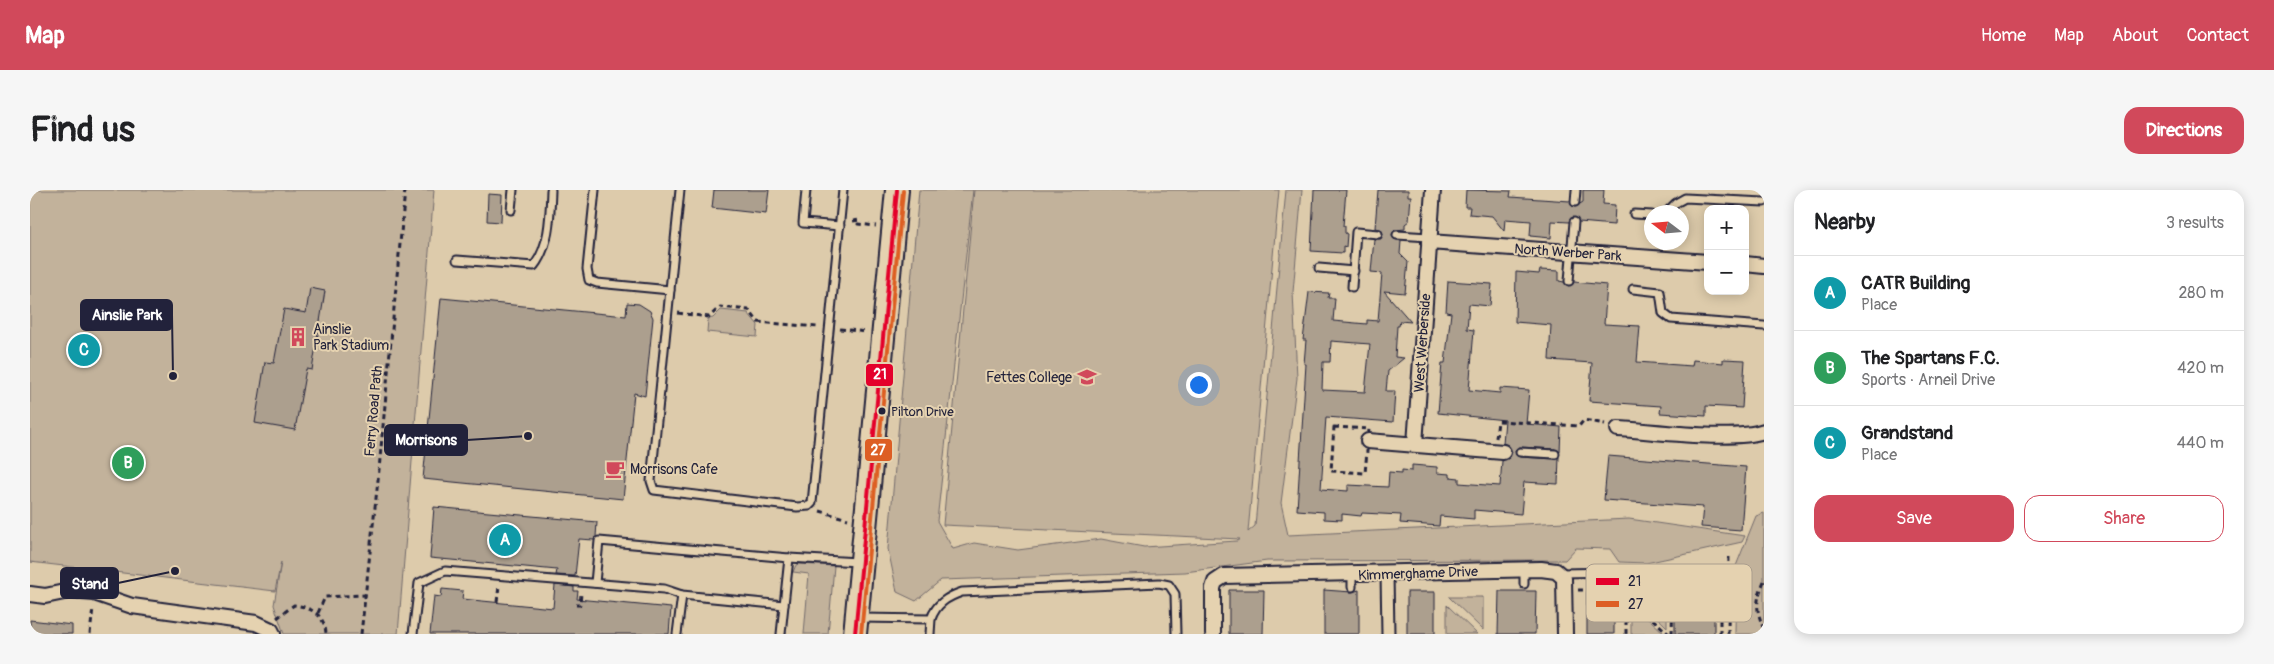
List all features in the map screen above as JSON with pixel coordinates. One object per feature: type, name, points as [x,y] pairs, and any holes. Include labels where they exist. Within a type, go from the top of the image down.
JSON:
[{"type":"main road","points":[[856,626],[898,190]]},
{"type":"street","name":"West Werberside","points":[[1416,444],[1433,190]]},
{"type":"street","name":"North Werber Park","points":[[1429,240],[1704,262]]},
{"type":"street","points":[[1749,264],[1764,266]]},
{"type":"street","points":[[1618,429],[1729,435],[1755,434],[1764,431]]},
{"type":"street","points":[[1368,441],[1499,451]]},
{"type":"street","name":"Kimmerghame Drive","points":[[1213,634],[1213,588],[1215,582],[1224,576],[1352,581],[1387,574],[1524,569],[1550,570],[1560,573]]},
{"type":"street","points":[[1560,573],[1564,578],[1565,590],[1565,634]]},
{"type":"street","points":[[1387,574],[1388,634]]},
{"type":"street","points":[[30,594],[45,596],[69,591],[94,593],[132,606],[256,623],[272,632]]},
{"type":"lane","points":[[511,210],[513,190]]},
{"type":"lane","points":[[457,260],[534,266],[546,244],[551,190]]},
{"type":"lane","points":[[586,190],[594,190],[587,269],[589,280],[597,283],[670,290]]},
{"type":"lane","points":[[680,190],[651,481],[654,490],[657,492],[805,507],[812,503],[843,190]]},
{"type":"lane","points":[[806,190],[803,223],[840,224]]},
{"type":"lane","points":[[1576,190],[1576,202]]},
{"type":"lane","points":[[1674,205],[1686,198],[1764,202]]},
{"type":"lane","points":[[1634,214],[1644,215]]},
{"type":"lane","points":[[1569,281],[1574,222]]},
{"type":"lane","points":[[1352,287],[1356,232],[1378,234]]},
{"type":"lane","points":[[1397,235],[1429,240]]},
{"type":"lane","points":[[1319,268],[1354,271]]},
{"type":"lane","points":[[1633,289],[1660,292],[1663,313],[1671,319],[1764,326]]},
{"type":"lane","points":[[1520,452],[1555,454]]},
{"type":"lane","points":[[595,583],[599,541],[789,558],[862,562]]},
{"type":"lane","points":[[781,634],[789,558]]},
{"type":"lane","points":[[1524,569],[1524,584]]},
{"type":"lane","points":[[413,634],[419,583],[445,571],[664,589],[682,595],[784,605]]},
{"type":"lane","points":[[1560,573],[1586,573]]},
{"type":"lane","points":[[930,634],[931,620],[935,609],[943,601],[962,592],[1160,583],[1169,585],[1175,594],[1176,634]]},
{"type":"lane","points":[[677,634],[682,595]]},
{"type":"lane","points":[[856,626],[931,620]]},
{"type":"path","name":"Ferry Road Path","points":[[361,634],[378,480],[405,190]]},
{"type":"path","points":[[840,224],[853,224],[853,220],[859,220],[858,224],[894,227]]},
{"type":"path","points":[[668,312],[708,316],[720,307],[750,310],[758,322],[884,333]]},
{"type":"path","points":[[1499,451],[1498,420],[1579,426],[1584,420],[1598,421]]},
{"type":"path","points":[[1334,426],[1369,429],[1368,441],[1365,474],[1331,471],[1334,426]]},
{"type":"path","points":[[805,507],[866,524]]},
{"type":"path","points":[[1729,553],[1729,564]]},
{"type":"path","points":[[1764,581],[1758,595],[1757,615],[1764,630]]},
{"type":"path","points":[[497,602],[499,582]]},
{"type":"path","points":[[576,605],[580,605],[581,590]]},
{"type":"path","points":[[1565,590],[1586,590]]},
{"type":"path","points":[[90,634],[94,593]]},
{"type":"path","points":[[318,613],[325,597],[364,595]]},
{"type":"path","points":[[272,632],[276,619],[294,606],[307,606],[318,613],[325,626],[326,634]]},
{"type":"path","points":[[1657,622],[1671,634]]},
{"type":"shaded area","points":[[30,190],[434,190],[398,634],[284,634],[274,605],[281,562],[275,591],[30,562]]},
{"type":"shaded area","name":"Fettes College","points":[[919,190],[973,190],[937,521],[953,549],[974,543],[1018,550],[1101,539],[1144,547],[1237,541],[1240,539],[943,525],[974,190],[1279,190],[1248,532],[1255,526],[1286,190],[1302,190],[1293,292],[1297,378],[1281,503],[1288,535],[1629,519],[1745,536],[1742,542],[1646,563],[1619,562],[1610,549],[1576,548],[1565,560],[1267,561],[1185,572],[941,580],[916,601],[897,592],[888,549]]},
{"type":"shaded area","points":[[721,310],[748,313],[758,325],[757,337],[707,332],[708,319],[713,318]]},
{"type":"shaded area","points":[[1764,513],[1764,634],[1735,634],[1735,622],[1752,622],[1752,564],[1737,564],[1756,516]]},
{"type":"shaded area","points":[[796,565],[834,566],[828,634],[804,634],[809,574],[793,572]]},
{"type":"shaded area","points":[[1449,597],[1483,597],[1483,630]]},
{"type":"shaded area","points":[[1447,605],[1477,634],[1447,634]]},
{"type":"shaded area","points":[[1631,622],[1652,622],[1665,634],[1631,634]]},
{"type":"building","points":[[714,190],[769,190],[766,214],[712,208]]},
{"type":"building","points":[[1314,190],[1346,190],[1343,226],[1345,226],[1345,233],[1347,234],[1346,247],[1343,246],[1343,253],[1311,251]]},
{"type":"building","points":[[1378,190],[1408,190],[1408,196],[1411,196],[1409,221],[1405,224],[1405,229],[1395,230],[1392,234],[1394,239],[1401,241],[1400,254],[1408,262],[1405,293],[1384,291],[1411,322],[1400,321],[1399,326],[1397,326],[1395,357],[1404,358],[1388,371],[1386,391],[1395,391],[1393,422],[1326,417],[1321,489],[1348,491],[1348,485],[1388,487],[1389,472],[1402,473],[1402,470],[1412,471],[1412,465],[1437,467],[1437,473],[1450,474],[1450,477],[1459,478],[1459,483],[1500,486],[1502,461],[1510,457],[1512,452],[1508,445],[1503,443],[1505,420],[1438,413],[1442,363],[1445,363],[1451,313],[1446,312],[1448,281],[1492,284],[1490,306],[1469,304],[1467,329],[1474,330],[1469,390],[1500,393],[1500,388],[1529,390],[1526,424],[1561,427],[1560,452],[1555,449],[1520,447],[1515,450],[1516,455],[1520,457],[1555,459],[1559,457],[1558,484],[1524,482],[1521,514],[1474,510],[1474,519],[1440,516],[1439,526],[1400,523],[1401,515],[1362,513],[1361,516],[1342,514],[1342,520],[1324,519],[1324,512],[1297,510],[1306,364],[1304,364],[1306,340],[1303,340],[1309,292],[1329,293],[1328,298],[1335,298],[1333,321],[1367,324],[1367,320],[1378,321],[1382,273],[1371,272],[1374,239],[1381,239],[1383,234],[1381,229],[1375,228]],"holes":[[[1331,341],[1370,344],[1365,392],[1322,390],[1323,362],[1330,362]]]},
{"type":"building","points":[[1466,190],[1511,191],[1510,197],[1570,201],[1572,206],[1575,207],[1583,202],[1583,190],[1604,190],[1603,204],[1615,205],[1614,225],[1579,222],[1574,217],[1569,222],[1552,221],[1551,238],[1530,236],[1531,221],[1505,219],[1504,231],[1492,216],[1469,214],[1470,207],[1465,207]]},
{"type":"building","points":[[488,194],[502,195],[501,222],[487,221]]},
{"type":"building","points":[[1540,270],[1559,271],[1559,281],[1564,282],[1568,286],[1574,282],[1607,285],[1604,324],[1640,326],[1637,362],[1692,366],[1693,360],[1723,363],[1723,359],[1745,360],[1742,408],[1706,406],[1706,416],[1660,413],[1661,406],[1589,401],[1592,363],[1549,360],[1551,325],[1515,322],[1516,272],[1539,274]]},
{"type":"building","name":"Ainslie Park Stadium","points":[[310,288],[325,291],[312,370],[306,369],[295,430],[255,423],[265,362],[274,363],[284,309],[306,313]]},
{"type":"building","points":[[441,298],[626,316],[627,303],[639,304],[650,311],[653,318],[645,396],[634,393],[623,499],[423,479]]},
{"type":"building","points":[[1608,456],[1746,467],[1741,530],[1701,527],[1703,507],[1604,500]]},
{"type":"building","points":[[434,507],[597,522],[596,537],[594,540],[579,539],[575,576],[556,575],[557,570],[430,558]]},
{"type":"building","points":[[555,585],[574,587],[574,591],[578,591],[577,599],[671,608],[669,634],[430,634],[434,596],[441,597],[442,589],[463,591],[462,599],[553,608]]},
{"type":"building","points":[[1229,590],[1264,590],[1263,634],[1229,634]]},
{"type":"building","points":[[1324,590],[1352,592],[1359,590],[1359,634],[1324,634]]},
{"type":"building","points":[[1499,591],[1536,591],[1535,634],[1498,634]]},
{"type":"building","points":[[1407,592],[1435,592],[1435,634],[1407,634]]},
{"type":"building","points":[[30,620],[72,625],[72,634],[30,634]]},
{"type":"building","points":[[1587,622],[1614,622],[1614,634],[1587,634]]},
{"type":"building","points":[[1675,622],[1714,622],[1714,634],[1675,634]]},
{"type":"transit line","name":"21","points":[[855,634],[897,190]]},
{"type":"transit line","name":"27","points":[[861,634],[903,191]]},
{"type":"place","name":"Ainslie Park Stadium","points":[[298,337]]},
{"type":"place","name":"Grandstand","points":[[84,350]]},
{"type":"place","name":"Ainslie Park","points":[[173,376]]},
{"type":"place","name":"Fettes College","points":[[1087,377]]},
{"type":"place","name":"Pilton Drive","points":[[882,411]]},
{"type":"place","name":"Morrisons","points":[[528,436]]},
{"type":"place","name":"The Spartans F.C.","points":[[128,463]]},
{"type":"place","name":"Morrisons Cafe","points":[[615,469]]},
{"type":"place","name":"CATR Building","points":[[505,540]]},
{"type":"place","name":"Stand","points":[[175,571]]}]
